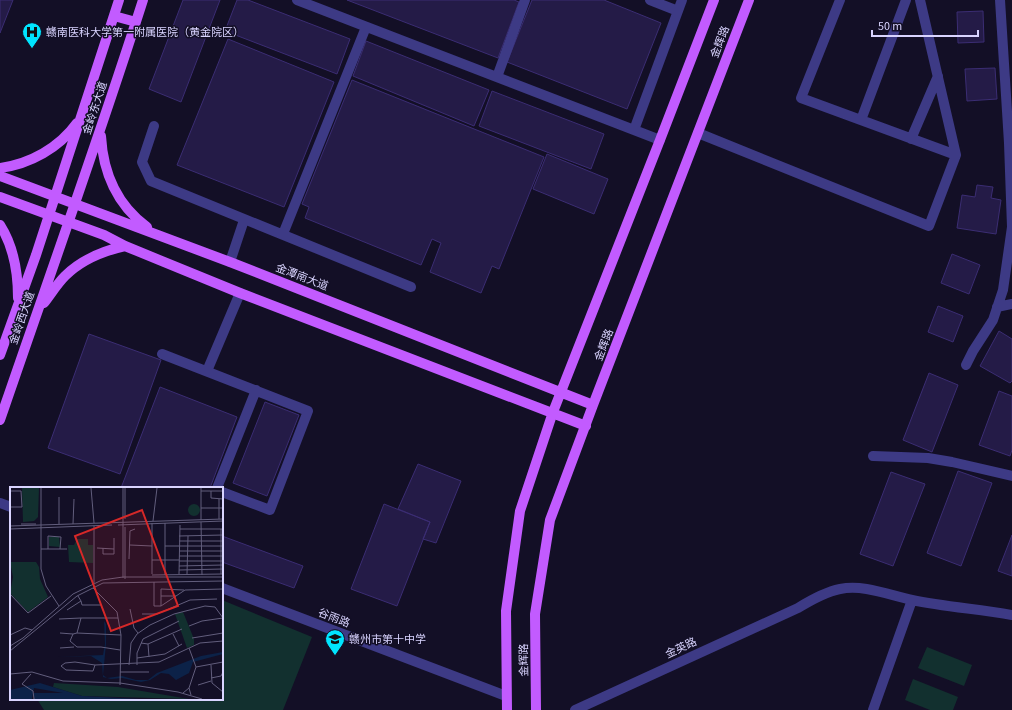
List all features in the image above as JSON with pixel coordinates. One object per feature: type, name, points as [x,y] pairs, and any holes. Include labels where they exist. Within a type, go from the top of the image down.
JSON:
[{"type":"main road","name":"金岭东大道","points":[[49,216],[119,0]]},
{"type":"main road","name":"金岭东大道","points":[[69,223],[143,0]]},
{"type":"main road","name":"金辉路","points":[[507,710],[506,611],[520,512],[553,412],[714,0]]},
{"type":"main road","name":"金辉路","points":[[536,710],[535,614],[550,520],[749,0]]},
{"type":"main road","points":[[114,16],[136,22]]},
{"type":"main road","points":[[0,168],[19,164],[43,154],[64,138],[82,117]]},
{"type":"main road","points":[[100,132],[107,172],[118,196],[135,217],[157,234]]},
{"type":"main road","name":"金潭南大道","points":[[0,176],[230,262],[561,391],[593,405]]},
{"type":"main road","points":[[0,197],[104,235],[125,246],[240,293],[553,412],[586,426]]},
{"type":"main road","name":"金岭西大道","points":[[0,356],[49,216]]},
{"type":"main road","name":"金岭西大道","points":[[0,420],[69,223]]},
{"type":"main road","points":[[0,225],[8,242],[16,269],[18,298],[16,312]]},
{"type":"main road","points":[[38,310],[65,276],[76,266],[100,253],[125,246]]},
{"type":"street","points":[[297,0],[660,140]]},
{"type":"street","points":[[497,77],[525,0]]},
{"type":"street","points":[[650,0],[678,10]]},
{"type":"street","points":[[634,130],[682,0]]},
{"type":"street","points":[[840,0],[801,98],[956,155]]},
{"type":"street","points":[[861,120],[906,0]]},
{"type":"street","points":[[698,133],[929,226],[956,155],[920,0]]},
{"type":"street","points":[[966,365],[973,351],[993,320],[1003,290],[1012,227],[1000,0]]},
{"type":"street","points":[[283,234],[366,27]]},
{"type":"street","points":[[911,139],[938,76]]},
{"type":"street","points":[[154,126],[142,162],[152,181],[244,220],[283,234],[411,287]]},
{"type":"street","points":[[230,262],[244,220]]},
{"type":"street","points":[[207,371],[240,293]]},
{"type":"street","points":[[997,307],[1012,304]]},
{"type":"street","points":[[162,354],[308,411],[270,510],[223,492]]},
{"type":"street","points":[[217,487],[256,390]]},
{"type":"street","points":[[873,456],[934,459],[1012,476]]},
{"type":"street","points":[[0,503],[10,507]]},
{"type":"street","name":"谷雨路","points":[[223,588],[506,696]]},
{"type":"street","name":"金英路","points":[[575,710],[798,608],[812,599],[840,589],[859,588],[912,600],[1012,616]]},
{"type":"street","points":[[873,710],[912,600]]},
{"type":"green space","points":[[223,600],[312,637],[283,710],[44,710],[38,700],[223,700]]},
{"type":"green space","points":[[927,647],[972,665],[964,686],[918,668]]},
{"type":"green space","points":[[913,679],[958,697],[953,710],[930,710],[905,700]]},
{"type":"building","points":[[0,0],[13,0],[0,33]]},
{"type":"building","points":[[183,0],[220,0],[181,102],[149,89]]},
{"type":"building","points":[[237,0],[248,0],[350,39],[337,74],[225,31]]},
{"type":"building","points":[[347,0],[514,0],[519,2],[498,58]]},
{"type":"building","points":[[532,0],[604,0],[661,23],[627,109],[507,62]]},
{"type":"building","points":[[983,11],[984,42],[958,43],[957,12]]},
{"type":"building","points":[[228,39],[334,82],[284,207],[177,165]]},
{"type":"building","points":[[366,41],[489,90],[474,126],[353,76]]},
{"type":"building","points":[[995,68],[997,99],[967,101],[965,69]]},
{"type":"building","points":[[352,80],[544,157],[499,269],[492,266],[481,293],[430,272],[441,243],[432,239],[421,265],[305,218],[309,207],[302,204]]},
{"type":"building","points":[[492,91],[604,134],[591,169],[479,126]]},
{"type":"building","points":[[547,154],[608,179],[594,214],[533,189]]},
{"type":"building","points":[[977,185],[993,187],[991,198],[1001,200],[996,234],[957,228],[962,195],[975,197]]},
{"type":"building","points":[[952,254],[980,265],[969,294],[941,283]]},
{"type":"building","points":[[938,306],[963,316],[953,342],[928,332]]},
{"type":"building","points":[[999,331],[1012,339],[1012,381],[1010,383],[980,366]]},
{"type":"building","points":[[89,334],[161,360],[120,474],[48,448]]},
{"type":"building","points":[[929,373],[958,385],[932,452],[903,440]]},
{"type":"building","points":[[160,387],[237,417],[210,487],[121,487]]},
{"type":"building","points":[[999,391],[1012,396],[1012,450],[1010,456],[979,445]]},
{"type":"building","points":[[265,402],[299,415],[267,496],[233,483]]},
{"type":"building","points":[[418,464],[461,481],[436,543],[423,539],[430,522],[398,509]]},
{"type":"building","points":[[958,471],[992,483],[961,566],[927,553]]},
{"type":"building","points":[[891,472],[925,484],[893,566],[860,554]]},
{"type":"building","points":[[384,504],[430,522],[397,606],[351,589]]},
{"type":"building","points":[[1012,535],[1012,576],[998,571]]},
{"type":"building","points":[[223,536],[303,566],[294,588],[223,562]]},
{"type":"place","name":"赣南医科大学第一附属医院（黄金院区）","points":[[32,49]]},
{"type":"place","name":"赣州市第十中学","points":[[335,656]]}]
